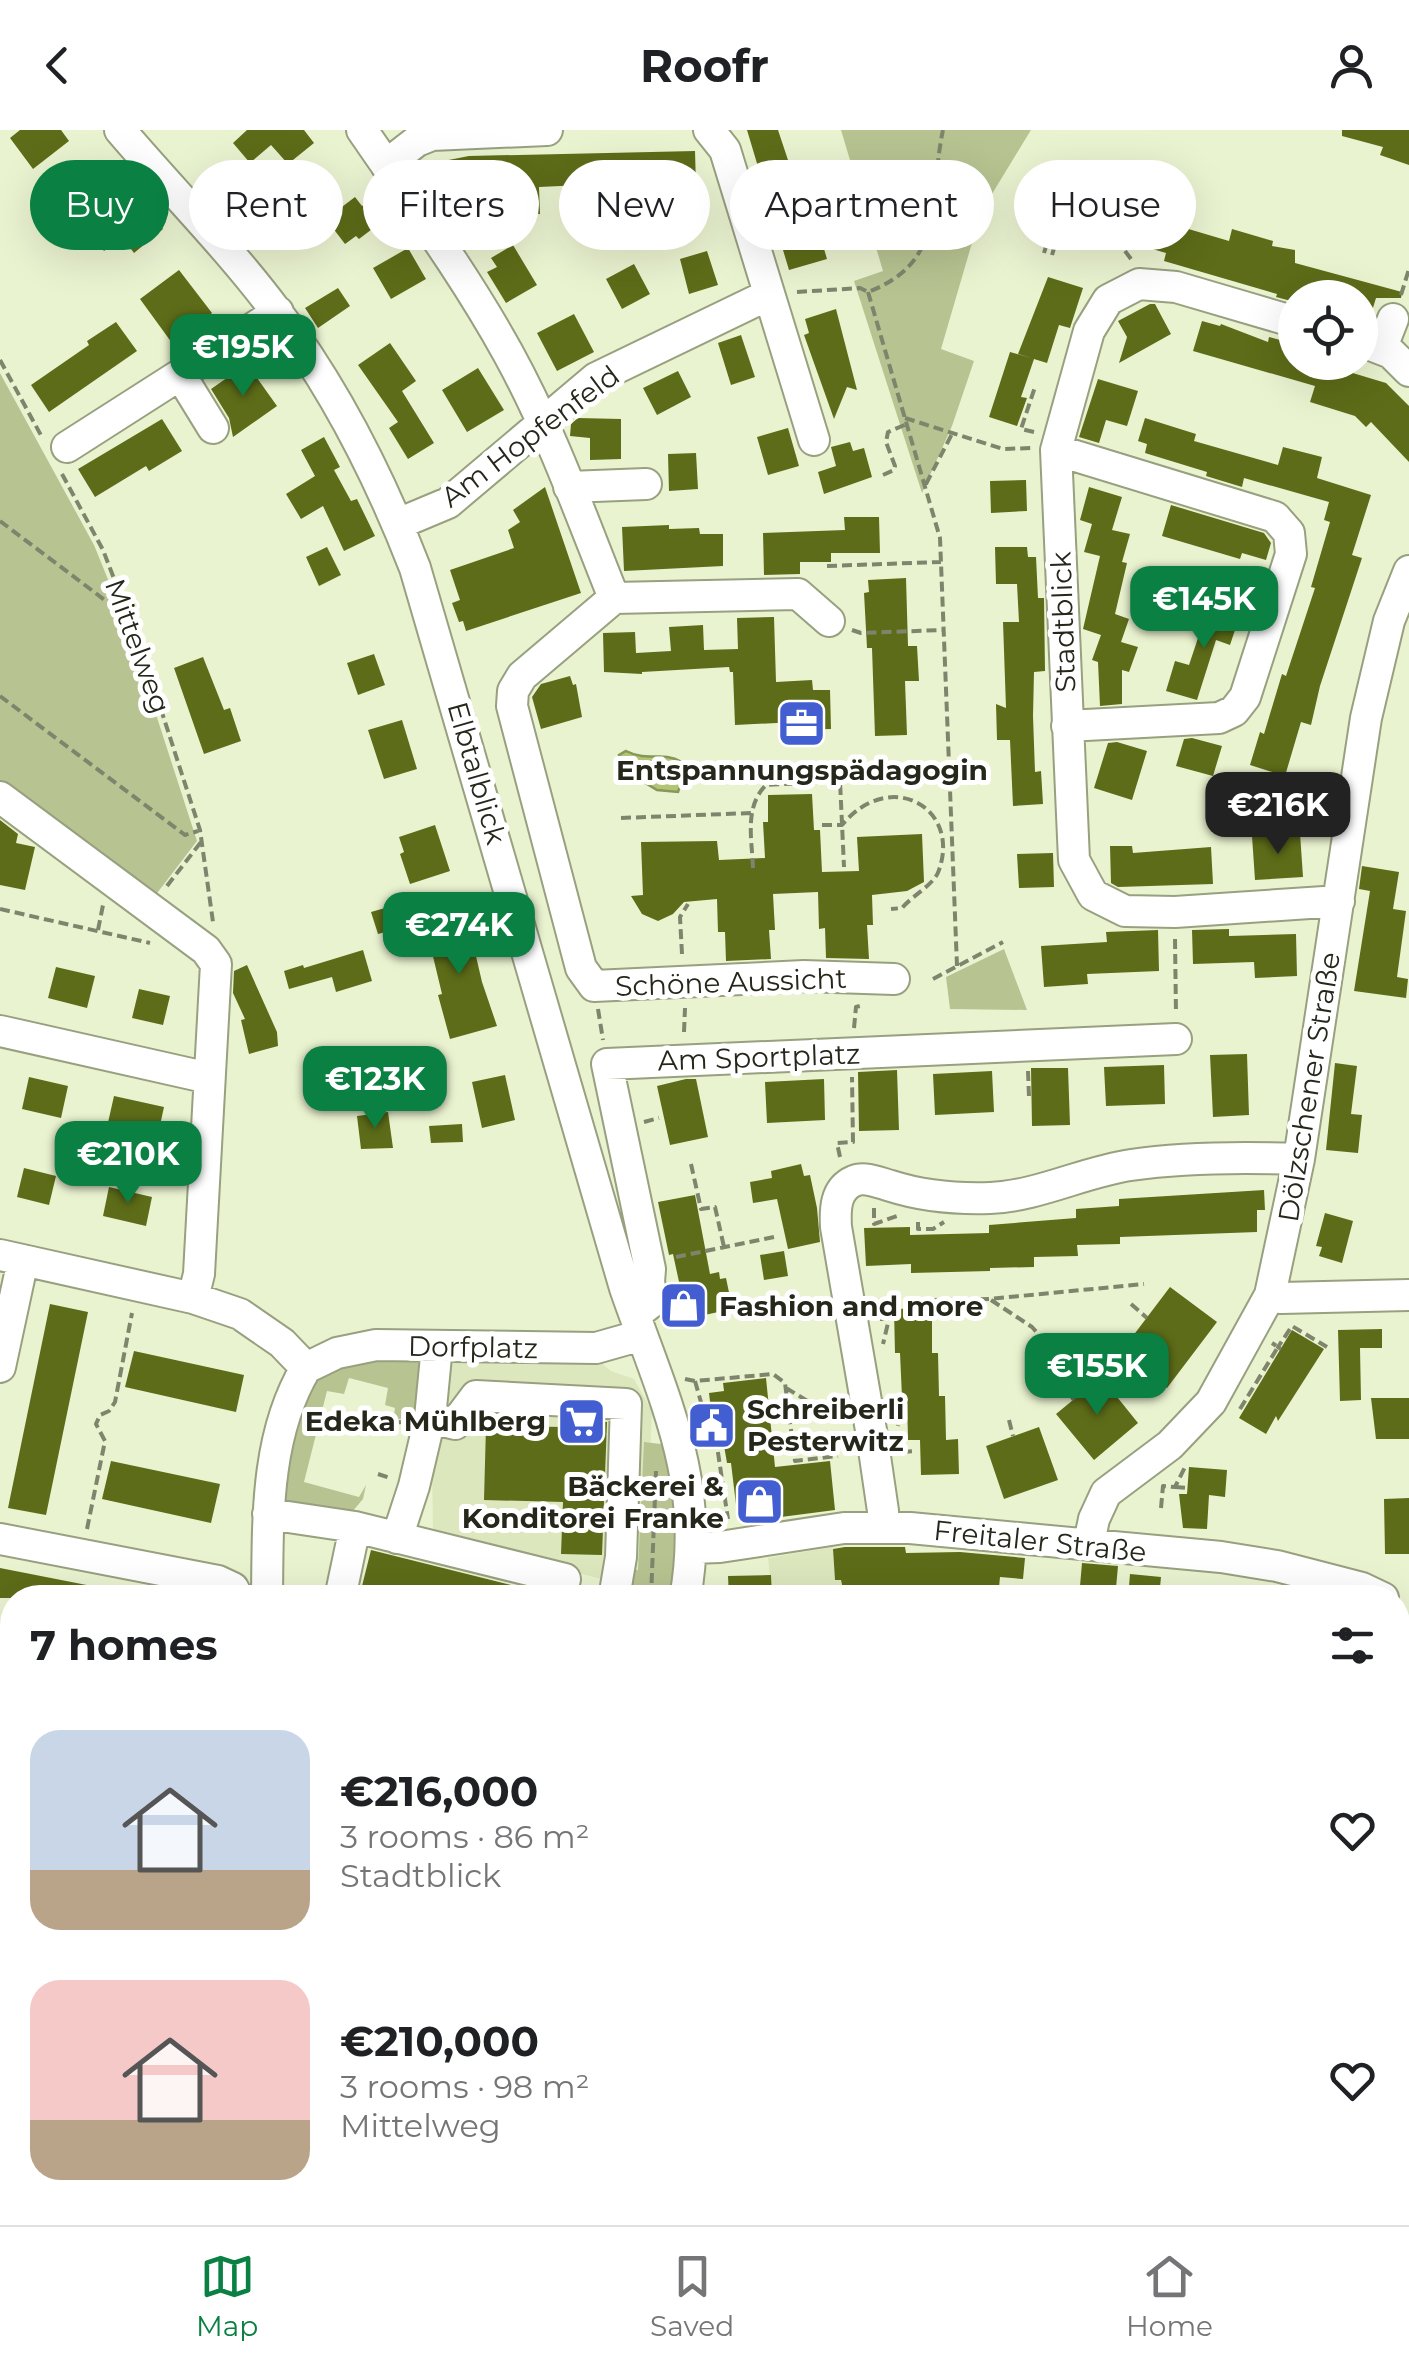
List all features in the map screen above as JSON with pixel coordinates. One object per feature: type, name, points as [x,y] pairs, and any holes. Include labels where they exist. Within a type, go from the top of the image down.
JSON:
[{"type":"street","name":"Elbtalblick","points":[[120,130],[278,312],[367,458],[398,524],[418,574],[468,740],[638,1325],[662,1381],[680,1442],[690,1502],[692,1548]]},
{"type":"street","points":[[362,130],[383,160]]},
{"type":"street","points":[[392,160],[432,135],[547,130]]},
{"type":"street","points":[[709,130],[725,150],[782,293],[814,440]]},
{"type":"street","points":[[444,250],[510,356],[570,487],[614,598],[798,594],[829,621]]},
{"type":"street","name":"Stadtblick","points":[[1278,317],[1176,287],[1139,284],[1116,294],[1098,312],[1089,330],[1048,444],[1074,860],[1093,895],[1125,911],[1175,912],[1340,902]]},
{"type":"street","name":"Am Hopfenfeld","points":[[398,524],[448,503],[596,378],[782,293]]},
{"type":"street","points":[[56,452],[278,312]]},
{"type":"street","points":[[1378,336],[1394,319]]},
{"type":"street","points":[[1378,349],[1409,371]]},
{"type":"street","points":[[181,376],[213,428]]},
{"type":"street","points":[[1048,444],[1276,517],[1289,534],[1292,554],[1246,697],[1234,711],[1218,718],[1067,726]]},
{"type":"street","points":[[570,487],[646,484]]},
{"type":"street","name":"Dölzschener Straße","points":[[1089,1544],[1094,1519],[1106,1493],[1170,1444],[1211,1402],[1270,1295],[1299,1159],[1366,718],[1389,621],[1409,571]]},
{"type":"street","name":"Schöne Aussicht","points":[[614,598],[522,676],[513,692],[512,706],[581,968],[594,986],[804,976],[894,980]]},
{"type":"street","points":[[0,797],[206,950],[216,964],[194,1298]]},
{"type":"street","points":[[0,1031],[209,1078]]},
{"type":"street","name":"Am Sportplatz","points":[[608,1064],[1176,1039]]},
{"type":"street","points":[[608,1064],[650,1269],[653,1301],[638,1325]]},
{"type":"street","points":[[882,1527],[872,1436],[834,1206],[854,1180],[946,1197],[992,1198],[1038,1192],[1129,1165],[1247,1157],[1299,1159]]},
{"type":"street","points":[[0,1367],[11,1258],[194,1298],[240,1314],[282,1342],[306,1368],[292,1392],[280,1433],[268,1514],[268,1585]]},
{"type":"street","points":[[1270,1295],[1409,1295]]},
{"type":"street","name":"Dorfplatz","points":[[306,1368],[337,1353],[376,1345],[596,1348],[638,1325]]},
{"type":"street","points":[[397,1538],[430,1418],[437,1346]]},
{"type":"street","points":[[430,1418],[456,1424],[476,1396],[626,1404],[622,1556],[626,1585]]},
{"type":"street","points":[[268,1514],[397,1538],[564,1579],[563,1585]]},
{"type":"street","name":"Freitaler Straße","points":[[692,1548],[844,1528],[882,1527],[1089,1544],[1277,1566],[1350,1585]]},
{"type":"street","points":[[343,1585],[355,1528]]},
{"type":"street","points":[[0,1539],[227,1585]]},
{"type":"street","points":[[687,1585],[692,1548]]},
{"type":"path","points":[[868,292],[900,277],[920,254],[929,226],[943,130]]},
{"type":"path","points":[[1052,255],[1054,250]]},
{"type":"path","points":[[1124,250],[1133,263]]},
{"type":"path","points":[[782,293],[860,288],[868,292],[926,484],[940,538],[958,966]]},
{"type":"path","name":"Mittelweg","points":[[0,360],[56,452],[102,550],[143,654],[200,830],[216,938],[206,950]]},
{"type":"path","points":[[1034,387],[1021,429],[1048,444]]},
{"type":"path","points":[[884,475],[895,466],[886,442],[888,432],[906,421],[1004,449],[1048,444]]},
{"type":"path","points":[[926,484],[953,432]]},
{"type":"path","points":[[0,521],[114,607],[123,602]]},
{"type":"path","points":[[827,566],[941,562]]},
{"type":"path","points":[[862,633],[944,630]]},
{"type":"path","points":[[0,696],[185,834],[200,830]]},
{"type":"path","points":[[753,868],[751,814],[756,795],[766,784],[840,781],[844,867]]},
{"type":"path","points":[[822,824],[842,824],[855,809],[882,796],[901,796],[932,814],[940,832],[940,870],[931,884],[916,891],[902,908],[890,909]]},
{"type":"path","points":[[621,818],[751,814]]},
{"type":"path","points":[[150,910],[202,840]]},
{"type":"path","points":[[98,932],[103,905]]},
{"type":"path","points":[[0,910],[156,945]]},
{"type":"path","points":[[1175,912],[1176,1039]]},
{"type":"path","points":[[932,980],[1003,942]]},
{"type":"path","points":[[594,986],[608,1064]]},
{"type":"path","points":[[851,1053],[856,1007],[871,1004]]},
{"type":"path","points":[[837,1143],[853,1142],[852,1096]]},
{"type":"path","points":[[691,1164],[702,1208],[715,1206],[724,1247]]},
{"type":"path","points":[[874,1208],[874,1224],[901,1215]]},
{"type":"path","points":[[677,1256],[774,1237]]},
{"type":"path","points":[[861,1302],[990,1299],[1144,1284]]},
{"type":"path","points":[[990,1299],[1032,1327],[1073,1373]]},
{"type":"path","points":[[1131,1304],[1147,1318]]},
{"type":"path","points":[[82,1554],[105,1442],[96,1424],[115,1402],[133,1309]]},
{"type":"path","points":[[1232,1420],[1292,1326],[1327,1347]]},
{"type":"path","points":[[1264,1337],[1280,1348]]},
{"type":"path","points":[[676,1376],[695,1382],[773,1374],[786,1388],[811,1403]]},
{"type":"path","points":[[1061,1381],[1074,1400]]},
{"type":"path","points":[[695,1382],[710,1434],[718,1446],[726,1520]]},
{"type":"path","points":[[786,1388],[795,1461],[838,1456]]},
{"type":"path","points":[[1009,1420],[1013,1436]]},
{"type":"path","points":[[651,1585],[656,1456]]},
{"type":"path","points":[[1175,1487],[1190,1459]]},
{"type":"path","points":[[1161,1508],[1164,1486],[1188,1488]]},
{"type":"shaded area","points":[[841,130],[1031,130],[994,191],[994,160],[850,160]]},
{"type":"shaded area","points":[[877,250],[970,250],[941,349],[974,361],[952,426],[922,493],[854,281],[883,271]]},
{"type":"shaded area","points":[[0,373],[94,545],[129,631],[197,841],[151,901],[0,786]]},
{"type":"shaded area","points":[[626,751],[682,762],[685,772],[678,792],[657,790],[619,767],[619,755]]},
{"type":"shaded area","points":[[1004,949],[1027,1010],[950,1009],[946,977]]},
{"type":"shaded area","points":[[417,1357],[423,1361],[424,1379],[414,1415],[393,1421],[395,1408],[385,1405],[388,1388],[349,1378],[344,1394],[327,1391],[304,1482],[359,1497],[366,1485],[363,1499],[352,1512],[280,1501],[301,1405],[321,1375],[348,1362]]},
{"type":"shaded area","points":[[451,1360],[598,1360],[611,1371],[634,1379],[652,1411],[644,1585],[623,1585],[433,1533],[432,1465]]},
{"type":"shaded area","points":[[644,1442],[669,1445],[678,1496],[675,1585],[623,1585],[625,1570],[638,1570]]},
{"type":"shaded area","points":[[833,1547],[835,1580],[841,1580],[842,1585],[771,1585],[768,1558]]},
{"type":"building","points":[[20,130],[61,130],[69,141],[45,160],[30,160],[30,165],[10,138]]},
{"type":"building","points":[[247,130],[304,130],[314,143],[293,160],[284,160],[271,145],[254,160],[247,160],[233,143]]},
{"type":"building","points":[[747,130],[778,130],[788,160],[756,160]]},
{"type":"building","points":[[1342,130],[1409,130],[1409,165],[1380,155],[1383,147],[1342,136]]},
{"type":"building","points":[[695,151],[695,160],[559,160],[559,186],[539,187],[539,160],[448,160],[469,156]]},
{"type":"building","points":[[355,197],[363,206],[363,236],[345,244],[343,241],[343,206]]},
{"type":"building","points":[[1232,229],[1273,241],[1272,246],[1295,250],[1295,263],[1358,280],[1278,280],[1278,298],[1277,294],[1164,261],[1166,253],[1156,250],[1196,250],[1196,231],[1229,241]]},
{"type":"building","points":[[409,250],[426,279],[391,299],[373,268]]},
{"type":"building","points":[[505,250],[516,250],[537,285],[506,303],[487,272],[497,267],[491,258]]},
{"type":"building","points":[[783,250],[824,250],[827,259],[789,270]]},
{"type":"building","points":[[707,251],[718,285],[689,294],[680,259]]},
{"type":"building","points":[[634,264],[650,294],[622,309],[606,279]]},
{"type":"building","points":[[179,270],[212,313],[172,343],[140,299]]},
{"type":"building","points":[[1048,277],[1083,288],[1070,328],[1059,325],[1047,363],[1034,359],[1021,397],[1027,398],[1017,426],[989,417],[1010,352],[1032,358],[1018,354]]},
{"type":"building","points":[[1378,285],[1402,292],[1401,298],[1378,298]]},
{"type":"building","points":[[338,288],[350,306],[318,328],[305,308]]},
{"type":"building","points":[[1155,304],[1171,334],[1119,363],[1127,337],[1118,321]]},
{"type":"building","points":[[836,309],[857,390],[847,387],[834,419],[804,335],[809,333],[805,319]]},
{"type":"building","points":[[574,314],[594,352],[557,371],[537,333]]},
{"type":"building","points":[[1202,321],[1268,342],[1269,337],[1278,339],[1278,375],[1193,351]]},
{"type":"building","points":[[116,322],[137,351],[49,412],[31,385]]},
{"type":"building","points":[[741,335],[755,377],[731,385],[718,343]]},
{"type":"building","points":[[390,343],[416,381],[402,391],[434,443],[408,459],[389,428],[398,422],[358,365]]},
{"type":"building","points":[[247,364],[277,406],[233,437],[229,418],[211,389]]},
{"type":"building","points":[[478,368],[504,410],[467,432],[442,390]]},
{"type":"building","points":[[678,371],[691,397],[657,415],[643,388]]},
{"type":"building","points":[[1098,379],[1138,391],[1127,426],[1106,420],[1099,443],[1079,437]]},
{"type":"building","points":[[1294,380],[1386,383],[1409,406],[1409,462],[1371,422],[1366,427],[1355,416],[1310,402],[1315,386]]},
{"type":"building","points":[[578,418],[621,419],[621,459],[590,460],[590,438],[570,436],[571,424]]},
{"type":"building","points":[[1145,418],[1196,434],[1194,441],[1278,465],[1283,447],[1322,457],[1317,478],[1371,495],[1352,555],[1362,558],[1311,725],[1301,722],[1285,776],[1250,765],[1282,674],[1286,676],[1315,588],[1311,587],[1330,522],[1324,520],[1329,502],[1244,478],[1242,487],[1145,453],[1147,444],[1138,441]]},
{"type":"building","points":[[162,419],[182,451],[149,471],[146,466],[95,497],[78,469]]},
{"type":"building","points":[[788,428],[799,466],[768,475],[757,437]]},
{"type":"building","points":[[324,437],[340,467],[334,470],[351,501],[357,499],[375,536],[344,551],[323,506],[301,519],[286,494],[315,476],[301,450]]},
{"type":"building","points":[[850,442],[853,451],[864,448],[872,477],[824,494],[818,472],[836,466],[831,447]]},
{"type":"building","points":[[696,453],[698,489],[669,491],[668,454]]},
{"type":"building","points":[[1026,480],[1027,511],[991,513],[990,481]]},
{"type":"building","points":[[545,487],[581,593],[466,631],[452,603],[460,600],[450,570],[514,548],[508,530],[520,522],[513,510]]},
{"type":"building","points":[[1089,487],[1122,497],[1112,530],[1130,534],[1115,614],[1129,619],[1121,642],[1138,647],[1129,672],[1122,670],[1122,704],[1100,706],[1098,662],[1092,660],[1101,635],[1083,629],[1100,556],[1084,552],[1092,524],[1080,520]]},
{"type":"building","points":[[1171,505],[1264,533],[1271,543],[1266,560],[1242,553],[1240,559],[1162,536]]},
{"type":"building","points":[[844,517],[879,517],[880,553],[831,553],[831,562],[800,562],[800,574],[764,575],[763,533],[845,530]]},
{"type":"building","points":[[669,525],[669,529],[699,528],[700,534],[723,534],[723,566],[624,571],[622,527]]},
{"type":"building","points":[[327,547],[341,575],[319,586],[306,557]]},
{"type":"building","points":[[995,547],[1027,547],[1028,557],[1036,557],[1038,598],[1044,598],[1045,671],[1034,672],[1033,716],[1035,772],[1041,771],[1043,804],[1013,806],[1010,740],[997,740],[996,704],[1006,708],[1003,622],[1019,622],[1017,584],[996,584]]},
{"type":"building","points":[[906,578],[908,646],[917,646],[919,681],[905,681],[907,735],[875,736],[872,648],[867,648],[864,593],[869,592],[868,580]]},
{"type":"building","points":[[1210,602],[1241,612],[1230,645],[1216,640],[1197,700],[1166,691],[1175,661],[1189,665]]},
{"type":"building","points":[[774,617],[776,682],[812,680],[813,690],[830,690],[831,729],[796,730],[796,722],[735,725],[733,672],[729,667],[642,674],[604,672],[603,633],[635,632],[636,653],[671,651],[669,627],[703,625],[704,650],[738,649],[737,618]]},
{"type":"building","points":[[374,654],[385,685],[358,695],[347,663]]},
{"type":"building","points":[[203,657],[224,710],[230,708],[241,741],[204,754],[174,668]]},
{"type":"building","points":[[570,676],[576,684],[582,717],[541,729],[532,697],[541,684]]},
{"type":"building","points":[[402,720],[417,769],[384,779],[368,730]]},
{"type":"building","points":[[1184,739],[1222,746],[1213,776],[1176,766]]},
{"type":"building","points":[[1108,743],[1147,751],[1132,800],[1094,788]]},
{"type":"building","points":[[812,794],[814,830],[820,830],[822,872],[859,871],[857,837],[922,834],[924,882],[907,891],[872,895],[873,925],[867,925],[869,959],[826,958],[825,928],[819,929],[818,892],[773,894],[775,930],[769,930],[771,959],[726,961],[725,932],[718,932],[717,899],[684,902],[673,914],[658,921],[642,914],[631,896],[643,895],[641,842],[717,841],[719,860],[765,858],[763,822],[768,822],[768,795]]},
{"type":"building","points":[[0,820],[18,834],[16,843],[35,847],[25,890],[0,885]]},
{"type":"building","points":[[435,825],[450,871],[410,884],[399,837]]},
{"type":"building","points":[[1300,833],[1303,877],[1255,880],[1252,836]]},
{"type":"building","points":[[1110,846],[1132,846],[1133,853],[1211,847],[1213,884],[1118,887],[1111,883]]},
{"type":"building","points":[[1053,853],[1054,887],[1019,888],[1017,854]]},
{"type":"building","points":[[1362,866],[1399,872],[1393,909],[1406,911],[1397,977],[1408,979],[1406,998],[1354,991],[1370,891],[1359,889]]},
{"type":"building","points":[[413,900],[419,923],[378,934],[371,912]]},
{"type":"building","points":[[466,913],[497,1026],[450,1039],[425,923]]},
{"type":"building","points":[[1229,929],[1229,936],[1296,934],[1297,976],[1255,978],[1254,962],[1193,964],[1192,930]]},
{"type":"building","points":[[1158,930],[1159,971],[1087,974],[1088,984],[1044,987],[1041,946],[1107,942],[1106,932]]},
{"type":"building","points":[[363,950],[372,981],[336,992],[332,977],[289,989],[284,971]]},
{"type":"building","points":[[247,965],[277,1032],[278,1046],[249,1054],[241,1020],[245,1019],[233,993],[234,971]]},
{"type":"building","points":[[56,967],[95,976],[87,1008],[48,998]]},
{"type":"building","points":[[139,989],[170,996],[163,1025],[132,1018]]},
{"type":"building","points":[[1247,1054],[1249,1115],[1213,1117],[1210,1055]]},
{"type":"building","points":[[1335,1063],[1357,1066],[1351,1114],[1362,1115],[1358,1153],[1326,1150]]},
{"type":"building","points":[[1164,1065],[1165,1104],[1106,1106],[1104,1067]]},
{"type":"building","points":[[1031,1068],[1068,1068],[1070,1125],[1032,1126]]},
{"type":"building","points":[[897,1070],[899,1130],[859,1131],[858,1072]]},
{"type":"building","points":[[992,1071],[994,1112],[935,1115],[933,1074]]},
{"type":"building","points":[[505,1075],[515,1120],[482,1128],[472,1082]]},
{"type":"building","points":[[29,1077],[68,1086],[61,1118],[22,1109]]},
{"type":"building","points":[[696,1079],[708,1137],[670,1145],[657,1086]]},
{"type":"building","points":[[824,1079],[825,1120],[767,1123],[765,1082]]},
{"type":"building","points":[[114,1096],[164,1107],[157,1139],[107,1127]]},
{"type":"building","points":[[388,1112],[393,1148],[361,1149],[357,1116]]},
{"type":"building","points":[[462,1124],[463,1142],[431,1143],[429,1126]]},
{"type":"building","points":[[801,1164],[804,1176],[810,1175],[820,1242],[788,1249],[777,1199],[753,1203],[750,1182],[772,1178],[771,1171]]},
{"type":"building","points":[[24,1168],[56,1176],[49,1205],[17,1197]]},
{"type":"building","points":[[109,1187],[152,1197],[146,1226],[103,1216]]},
{"type":"building","points":[[1264,1190],[1265,1210],[1257,1210],[1257,1232],[1120,1237],[1120,1244],[1077,1245],[1078,1256],[1034,1257],[1034,1267],[990,1271],[911,1273],[911,1264],[866,1266],[864,1228],[910,1227],[910,1235],[989,1233],[989,1225],[1076,1218],[1076,1209],[1119,1206],[1119,1199]]},
{"type":"building","points":[[695,1195],[710,1274],[719,1272],[720,1279],[726,1278],[731,1302],[726,1304],[727,1310],[687,1319],[658,1202]]},
{"type":"building","points":[[1325,1213],[1353,1221],[1342,1263],[1319,1256],[1322,1247],[1316,1246]]},
{"type":"building","points":[[784,1251],[788,1276],[764,1280],[760,1255]]},
{"type":"building","points":[[1170,1287],[1217,1322],[1167,1388],[1120,1353]]},
{"type":"building","points":[[50,1304],[88,1312],[46,1515],[8,1508]]},
{"type":"building","points":[[932,1308],[932,1353],[938,1353],[939,1396],[945,1396],[946,1440],[958,1439],[959,1474],[921,1475],[920,1440],[908,1440],[907,1397],[902,1397],[900,1353],[895,1353],[894,1309]]},
{"type":"building","points":[[1382,1329],[1382,1348],[1360,1348],[1361,1400],[1340,1401],[1338,1330]]},
{"type":"building","points":[[1292,1330],[1324,1349],[1266,1434],[1239,1418]]},
{"type":"building","points":[[134,1351],[244,1375],[236,1412],[125,1387]]},
{"type":"building","points":[[1101,1377],[1138,1423],[1094,1460],[1056,1414]]},
{"type":"building","points":[[766,1378],[775,1467],[830,1461],[835,1510],[781,1517],[780,1508],[737,1513],[731,1463],[727,1463],[722,1434],[714,1435],[709,1393],[724,1391],[723,1383]]},
{"type":"building","points":[[1371,1398],[1409,1398],[1409,1439],[1376,1439]]},
{"type":"building","points":[[565,1420],[607,1422],[602,1555],[561,1554],[563,1502],[484,1500],[486,1426],[565,1427]]},
{"type":"building","points":[[1039,1427],[1058,1480],[1004,1499],[986,1446]]},
{"type":"building","points":[[111,1461],[220,1484],[211,1523],[102,1499]]},
{"type":"building","points":[[1189,1467],[1227,1470],[1225,1497],[1209,1495],[1207,1529],[1183,1528],[1179,1494],[1187,1494]]},
{"type":"building","points":[[1409,1498],[1409,1554],[1385,1554],[1384,1499]]},
{"type":"building","points":[[905,1547],[906,1553],[960,1552],[1025,1558],[1023,1579],[1000,1577],[999,1585],[842,1585],[841,1580],[835,1580],[833,1549]]},
{"type":"building","points":[[371,1550],[511,1585],[362,1585]]},
{"type":"building","points":[[1082,1563],[1118,1566],[1116,1585],[1080,1585]]},
{"type":"building","points":[[0,1568],[87,1585],[0,1585]]},
{"type":"building","points":[[1130,1574],[1161,1577],[1160,1585],[1129,1585]]},
{"type":"building","points":[[771,1575],[771,1585],[728,1585],[728,1576]]},
{"type":"place","name":"Entspannungspädagogin","points":[[802,723]]},
{"type":"place","name":"Fashion and more","points":[[684,1306]]},
{"type":"place","name":"Edeka Mühlberg","points":[[581,1421]]},
{"type":"place","name":"Schreiberli Pesterwitz","points":[[712,1425]]},
{"type":"place","name":"Bäckerei & Konditorei Franke","points":[[759,1502]]}]
